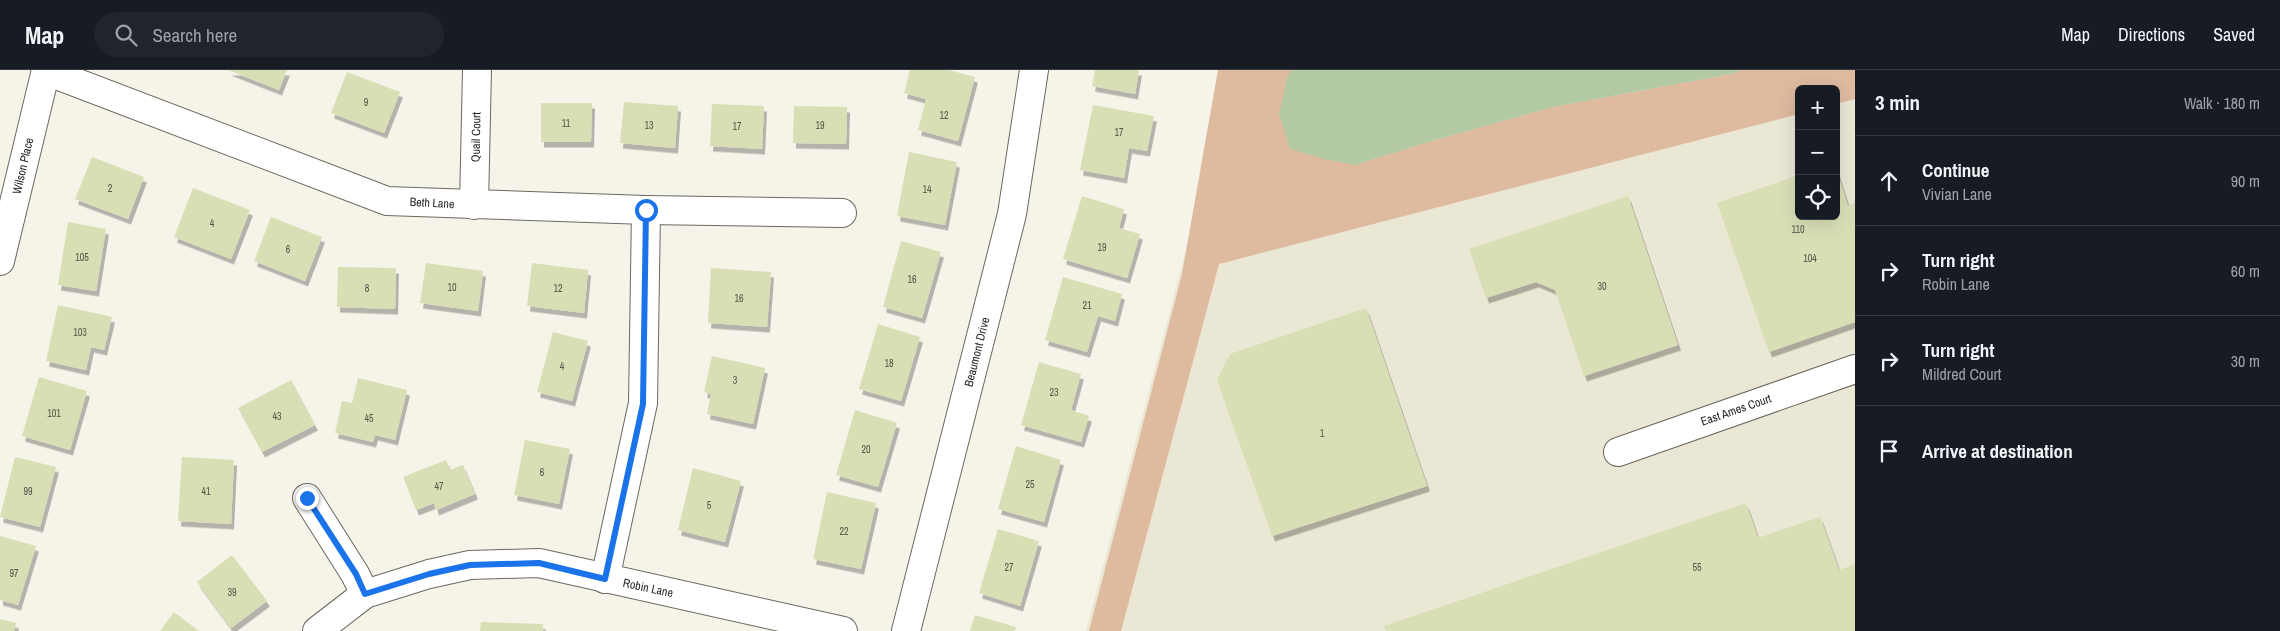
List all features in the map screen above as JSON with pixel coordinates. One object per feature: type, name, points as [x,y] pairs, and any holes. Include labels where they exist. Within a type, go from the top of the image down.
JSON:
[{"type":"street","name":"Beth Lane","points":[[46,70],[387,201],[646,210],[842,212]]},
{"type":"street","name":"Wilson Place","points":[[0,261],[46,70]]},
{"type":"street","name":"Quail Court","points":[[474,205],[477,70]]},
{"type":"street","name":"Beaumont Drive","points":[[906,631],[1012,214],[1034,70]]},
{"type":"street","points":[[605,579],[643,404],[646,210]]},
{"type":"street","name":"East Ames Court","points":[[1618,452],[1855,369]]},
{"type":"street","points":[[307,498],[356,574],[365,594]]},
{"type":"street","name":"Robin Lane","points":[[317,631],[365,594],[429,574],[470,565],[539,563],[605,579],[767,612],[843,631]]},
{"type":"shaded area","points":[[1218,70],[1293,70],[1288,74],[1355,165],[1428,142],[1553,107],[1736,73],[1741,70],[1855,70],[1855,99],[1840,103],[1840,85],[1795,85],[1795,115],[1219,264],[1121,631],[1089,631],[1182,274]]},
{"type":"shaded area","points":[[1233,70],[1855,70],[1855,631],[1086,631]]},
{"type":"shaded area","points":[[1293,70],[1741,70],[1736,73],[1553,107],[1428,142],[1355,165],[1324,159],[1290,149],[1279,114],[1288,74]]},
{"type":"building","points":[[228,70],[287,70],[279,90]]},
{"type":"building","points":[[910,70],[949,70],[975,77],[958,141],[918,130],[926,99],[904,93]]},
{"type":"building","points":[[1095,70],[1139,70],[1135,94],[1092,86]]},
{"type":"building","points":[[347,72],[400,92],[384,133],[331,113]]},
{"type":"building","points":[[624,102],[678,106],[675,148],[620,143]]},
{"type":"building","points":[[541,103],[592,103],[591,142],[541,142]]},
{"type":"building","points":[[712,104],[764,106],[762,149],[710,146]]},
{"type":"building","points":[[1093,105],[1154,116],[1147,151],[1129,148],[1124,178],[1080,170]]},
{"type":"building","points":[[794,106],[847,107],[846,144],[793,143]]},
{"type":"building","points":[[909,152],[957,162],[945,225],[897,216]]},
{"type":"building","points":[[92,157],[144,177],[128,219],[75,199]]},
{"type":"building","points":[[1795,176],[1795,220],[1840,220],[1840,181],[1848,206],[1855,203],[1855,322],[1769,352],[1717,203]]},
{"type":"building","points":[[193,188],[250,210],[231,259],[174,237]]},
{"type":"building","points":[[1082,196],[1124,209],[1119,228],[1140,234],[1127,278],[1063,259]]},
{"type":"building","points":[[1628,196],[1678,345],[1584,376],[1555,290],[1536,282],[1486,298],[1469,249]]},
{"type":"building","points":[[271,217],[322,237],[305,281],[254,261]]},
{"type":"building","points":[[68,222],[106,229],[96,291],[58,285]]},
{"type":"building","points":[[901,241],[941,252],[922,318],[883,307]]},
{"type":"building","points":[[426,263],[483,271],[478,311],[420,303]]},
{"type":"building","points":[[532,263],[588,270],[584,313],[527,306]]},
{"type":"building","points":[[338,267],[396,268],[395,309],[337,307]]},
{"type":"building","points":[[711,268],[771,272],[767,327],[708,323]]},
{"type":"building","points":[[1063,277],[1122,294],[1115,321],[1098,316],[1087,352],[1045,340]]},
{"type":"building","points":[[58,305],[112,317],[104,350],[91,347],[86,370],[46,361]]},
{"type":"building","points":[[1366,308],[1427,486],[1272,536],[1217,380],[1230,354]]},
{"type":"building","points":[[878,324],[920,337],[901,401],[859,389]]},
{"type":"building","points":[[553,332],[588,341],[572,401],[537,392]]},
{"type":"building","points":[[712,356],[765,368],[753,424],[707,414],[711,394],[704,392]]},
{"type":"building","points":[[1039,362],[1081,374],[1071,410],[1089,416],[1081,442],[1021,425]]},
{"type":"building","points":[[39,377],[87,391],[70,450],[22,436]]},
{"type":"building","points":[[358,378],[407,390],[395,440],[375,435],[373,442],[335,433],[342,401],[352,403]]},
{"type":"building","points":[[291,380],[315,425],[262,452],[238,408]]},
{"type":"building","points":[[855,410],[897,423],[878,487],[836,475]]},
{"type":"building","points":[[525,440],[570,449],[559,504],[514,495]]},
{"type":"building","points":[[1016,446],[1061,460],[1044,522],[998,509]]},
{"type":"building","points":[[15,457],[56,467],[40,527],[0,517]]},
{"type":"building","points":[[182,457],[234,460],[231,524],[178,521]]},
{"type":"building","points":[[446,460],[450,470],[463,465],[475,494],[436,510],[434,503],[416,510],[403,477]]},
{"type":"building","points":[[693,468],[741,481],[725,542],[678,530]]},
{"type":"building","points":[[827,492],[876,503],[861,569],[813,559]]},
{"type":"building","points":[[1746,503],[1758,538],[1820,517],[1839,570],[1855,564],[1855,631],[1386,631],[1384,626]]},
{"type":"building","points":[[998,529],[1039,541],[1020,606],[979,593]]},
{"type":"building","points":[[0,536],[36,546],[18,605],[0,600]]},
{"type":"building","points":[[232,555],[267,601],[231,628],[197,582]]},
{"type":"building","points":[[174,612],[199,631],[160,631]]},
{"type":"building","points":[[975,615],[1016,627],[1015,631],[970,631]]},
{"type":"building","points":[[0,619],[16,623],[14,631],[0,631]]},
{"type":"building","points":[[481,622],[543,624],[543,631],[480,631]]},
{"type":"route","points":[[307,498],[356,574],[365,594],[429,574],[470,565],[539,563],[605,579],[643,404],[646,210]]}]
